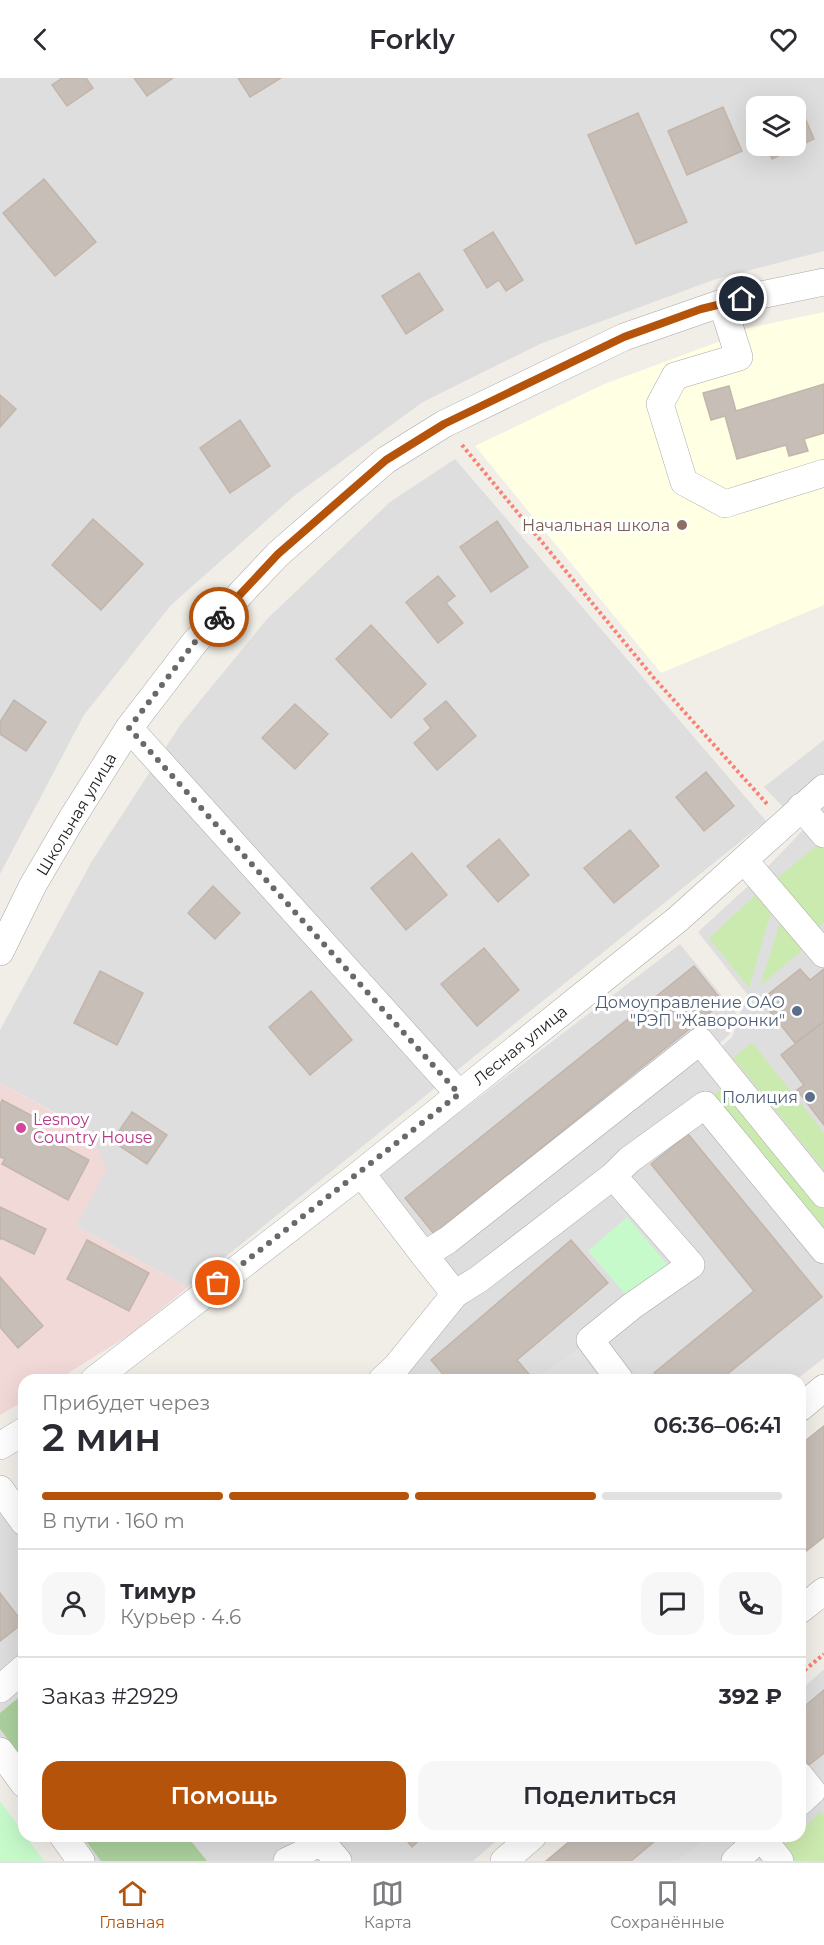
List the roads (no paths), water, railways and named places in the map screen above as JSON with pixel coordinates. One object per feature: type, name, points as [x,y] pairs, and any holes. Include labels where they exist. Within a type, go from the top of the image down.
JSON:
[{"type":"street","name":"Школьная улица","points":[[0,952],[33,885],[70,820],[129,728],[195,642],[278,554],[386,460],[444,424],[624,337],[722,303],[824,282]]},
{"type":"street","points":[[722,303],[739,357],[675,376],[660,404],[684,482],[725,504],[824,474]]},
{"type":"street","points":[[129,728],[459,1094]]},
{"type":"street","name":"Лесная улица","points":[[102,1374],[360,1173],[678,919],[824,788]]},
{"type":"street","points":[[793,815],[824,834]]},
{"type":"street","points":[[744,861],[824,954]]},
{"type":"street","points":[[424,1255],[448,1240],[700,1041],[824,1194]]},
{"type":"street","points":[[388,1374],[455,1294],[479,1279],[613,1176],[629,1160],[705,1105],[824,1250]]},
{"type":"street","points":[[360,1173],[455,1294]]},
{"type":"street","points":[[613,1176],[691,1264],[632,1306],[590,1341],[615,1374]]},
{"type":"street","points":[[806,1403],[824,1388]]},
{"type":"street","points":[[0,1446],[18,1435]]},
{"type":"street","points":[[0,1489],[18,1514]]},
{"type":"street","points":[[806,1605],[824,1591]]},
{"type":"street","points":[[0,1689],[18,1673]]},
{"type":"street","points":[[0,1752],[18,1776]]},
{"type":"street","points":[[67,1842],[81,1861]]},
{"type":"street","points":[[287,1861],[302,1854],[314,1842]]},
{"type":"street","points":[[321,1842],[338,1861]]},
{"type":"street","points":[[504,1861],[526,1842]]},
{"type":"street","points":[[735,1861],[756,1842]]},
{"type":"street","points":[[765,1842],[780,1861]]},
{"type":"place","name":"Начальная школа","points":[[682,525]]},
{"type":"place","name":"Домоуправление ОАО \"РЭП \"Жаворонки\"","points":[[797,1011]]},
{"type":"place","name":"Полиция","points":[[810,1097]]},
{"type":"place","name":"Lesnoy Country House","points":[[21,1128]]}]
